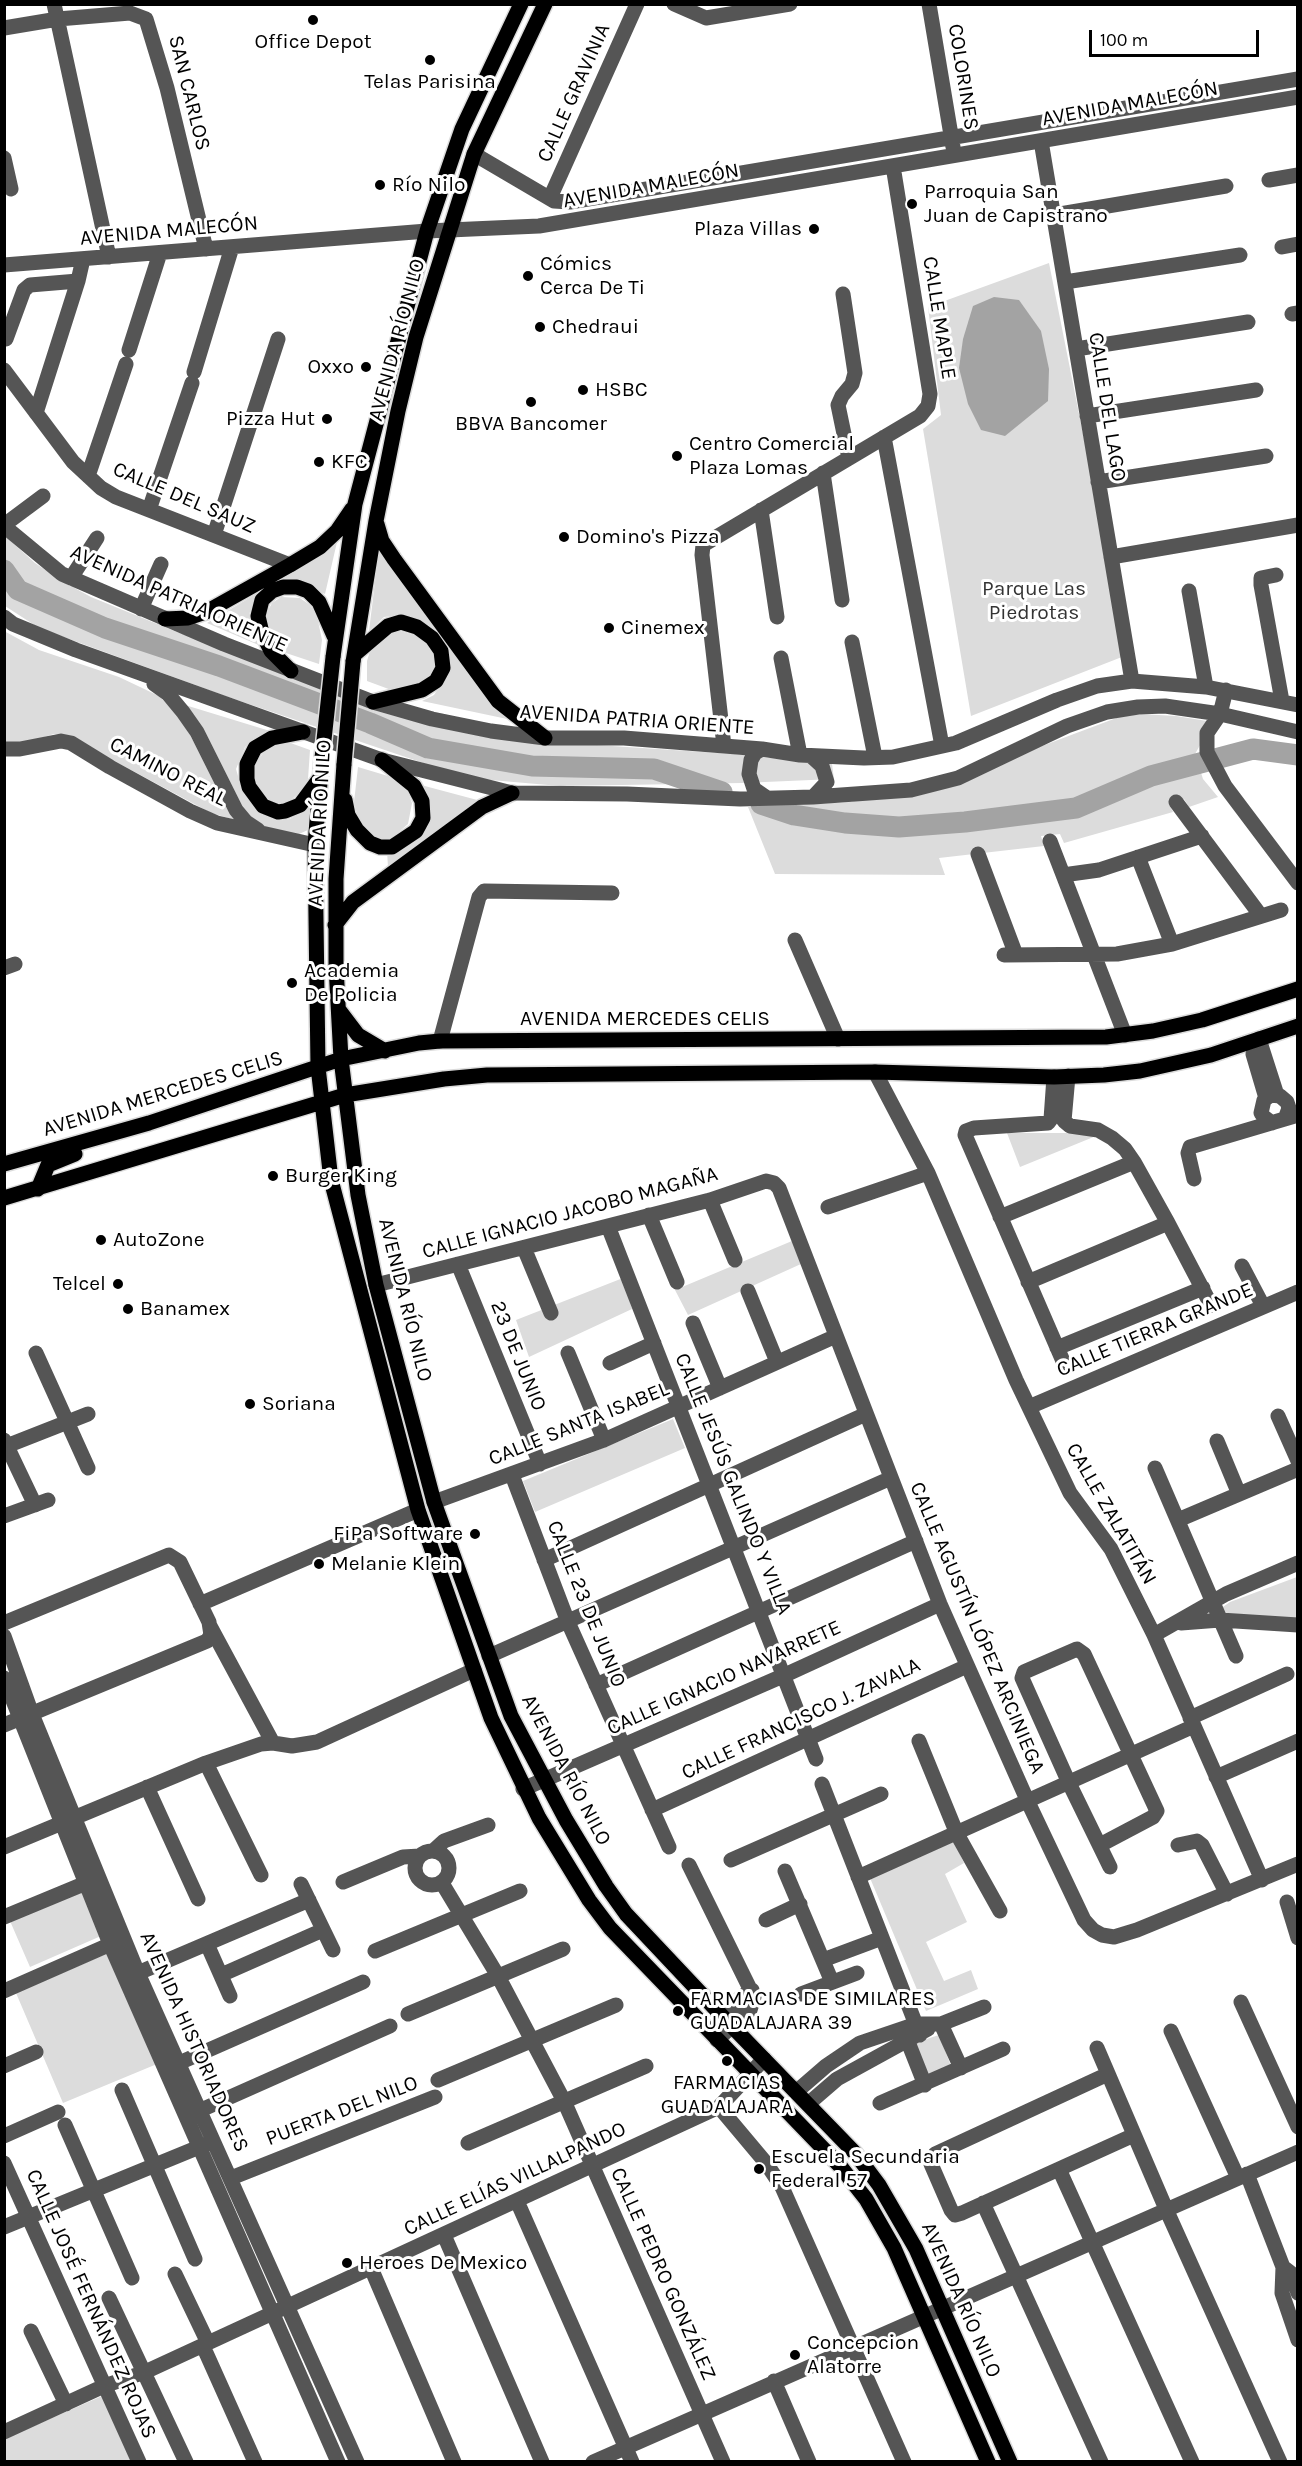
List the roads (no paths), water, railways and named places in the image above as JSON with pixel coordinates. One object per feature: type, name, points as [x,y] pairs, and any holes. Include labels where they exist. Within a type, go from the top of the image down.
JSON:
[{"type":"main road","name":"AVENIDA RÍO NILO","points":[[521,4],[465,122],[427,231],[355,504],[334,638],[315,846],[318,1067],[331,1180],[418,1510],[495,1728],[524,1789],[596,1909],[610,1928],[840,2166],[866,2199],[894,2248],[988,2462]]},
{"type":"main road","name":"AVENIDA RÍO NILO","points":[[540,6],[474,153],[416,337],[398,411],[376,521],[354,658],[336,879],[336,925],[341,1059],[358,1195],[376,1285],[434,1502],[511,1716],[543,1780],[606,1886],[626,1914],[855,2153],[891,2202],[916,2249],[1010,2462]]},
{"type":"main road","points":[[165,619],[188,618],[206,612],[320,547],[337,531],[355,504]]},
{"type":"main road","points":[[376,521],[382,541],[394,559],[498,701],[545,738]]},
{"type":"main road","points":[[291,671],[271,651],[262,633],[258,616],[262,600],[272,591],[283,587],[297,587],[308,591],[319,602],[334,638]]},
{"type":"main road","points":[[354,658],[388,626],[401,622],[417,627],[432,638],[441,651],[442,668],[436,681],[422,690],[373,702]]},
{"type":"main road","points":[[303,732],[272,738],[255,748],[247,764],[249,787],[263,806],[278,812],[300,805],[320,778]]},
{"type":"main road","points":[[343,785],[348,815],[357,830],[370,843],[380,847],[392,847],[404,840],[416,831],[423,818],[422,801],[414,786],[382,760]]},
{"type":"main road","points":[[316,924],[336,925],[353,902],[482,807],[512,793]]},
{"type":"main road","name":"AVENIDA MERCEDES CELIS","points":[[4,1164],[149,1123],[341,1059],[440,1041],[1106,1037],[1153,1032],[1202,1020],[1298,989]]},
{"type":"main road","points":[[338,1009],[358,1035],[385,1051]]},
{"type":"main road","points":[[4,1198],[38,1190],[345,1095],[469,1076],[875,1071],[1061,1077],[1140,1071],[1211,1055],[1298,1026]]},
{"type":"main road","points":[[38,1190],[48,1166],[53,1162],[132,1135],[149,1123]]},
{"type":"street","name":"CALLE GRAVINIA","points":[[550,198],[637,4]]},
{"type":"street","points":[[674,4],[706,18],[789,4]]},
{"type":"street","name":"COLORINES","points":[[929,4],[954,156]]},
{"type":"street","points":[[56,12],[108,257]]},
{"type":"street","name":"SAN CARLOS","points":[[4,28],[56,12],[130,14],[146,19],[167,88],[206,249]]},
{"type":"street","name":"AVENIDA MALECÓN","points":[[474,153],[562,203],[1298,80]]},
{"type":"street","name":"AVENIDA MALECÓN","points":[[4,265],[427,231],[538,226],[1298,97]]},
{"type":"street","name":"CALLE DEL LAGO","points":[[1041,141],[1132,681]]},
{"type":"street","points":[[4,158],[11,189]]},
{"type":"street","name":"CALLE MAPLE","points":[[724,746],[702,555],[703,545],[920,416],[928,406],[930,394],[893,166]]},
{"type":"street","points":[[1269,180],[1298,175]]},
{"type":"street","points":[[1054,215],[1226,186]]},
{"type":"street","points":[[149,510],[193,378],[232,247]]},
{"type":"street","points":[[88,476],[160,253]]},
{"type":"street","points":[[1065,282],[1240,255]]},
{"type":"street","points":[[36,413],[83,259]]},
{"type":"street","points":[[6,339],[24,290],[30,285],[78,281]]},
{"type":"street","points":[[843,294],[855,373],[852,384],[838,405],[849,458]]},
{"type":"street","points":[[1076,349],[1248,322]]},
{"type":"street","points":[[214,535],[278,339]]},
{"type":"street","name":"CALLE DEL SAUZ","points":[[4,370],[74,462],[100,488],[116,497],[290,565]]},
{"type":"street","points":[[1087,416],[1256,390]]},
{"type":"street","points":[[884,437],[942,746]]},
{"type":"street","points":[[1098,482],[1266,456]]},
{"type":"street","points":[[823,473],[842,600]]},
{"type":"street","points":[[4,525],[43,496]]},
{"type":"street","points":[[761,510],[777,617]]},
{"type":"street","name":"AVENIDA PATRIA ORIENTE","points":[[4,525],[62,574],[141,609],[373,702],[442,721],[492,731],[545,738],[624,738],[762,749],[805,756],[875,758],[942,746],[986,731],[1057,700],[1096,686],[1132,681],[1206,687],[1298,705]]},
{"type":"street","points":[[1111,557],[1298,525]]},
{"type":"street","points":[[71,578],[97,538]]},
{"type":"street","points":[[141,609],[161,564]]},
{"type":"street","points":[[1276,575],[1261,578],[1261,585],[1282,701]]},
{"type":"street","points":[[1189,591],[1206,687]]},
{"type":"street","points":[[4,617],[13,624],[44,637],[136,672],[382,760],[512,793],[767,798],[911,790],[957,778],[1067,726],[1107,712],[1165,706],[1220,714],[1298,732]]},
{"type":"street","points":[[852,642],[875,758]]},
{"type":"street","points":[[781,658],[805,756],[822,766],[827,782],[813,797]]},
{"type":"street","points":[[136,672],[168,694],[183,712],[197,732],[236,810],[246,822],[264,834]]},
{"type":"street","points":[[1226,690],[1220,714],[1207,733],[1207,752],[1225,786],[1298,883]]},
{"type":"street","name":"CAMINO REAL","points":[[4,749],[20,749],[60,741],[71,743],[190,811],[217,823],[315,846]]},
{"type":"street","points":[[762,749],[755,753],[751,760],[749,774],[754,789],[767,798]]},
{"type":"street","points":[[1176,802],[1261,916]]},
{"type":"street","points":[[1063,875],[1099,870],[1202,836]]},
{"type":"street","points":[[1050,842],[1125,1035]]},
{"type":"street","points":[[978,854],[1010,955],[1117,954],[1172,944],[1281,910]]},
{"type":"street","points":[[1138,857],[1172,944]]},
{"type":"street","points":[[440,1041],[479,897],[484,891],[612,892]]},
{"type":"street","points":[[795,940],[838,1039]]},
{"type":"street","points":[[1254,1041],[1272,1096]]},
{"type":"street","name":"CALLE ZALATITÁN","points":[[875,1071],[928,1173],[1029,1407],[1070,1493],[1111,1549],[1154,1635],[1262,1880]]},
{"type":"street","points":[[1061,1077],[1064,1121],[1070,1126],[1098,1130],[1125,1149],[1168,1223],[1211,1305]]},
{"type":"street","points":[[1061,1077],[1048,1123],[974,1128],[966,1131],[966,1138],[1066,1368]]},
{"type":"street","points":[[1194,1179],[1188,1153],[1190,1147],[1285,1119],[1289,1113],[1287,1102],[1272,1096]]},
{"type":"street","points":[[1272,1096],[1261,1105],[1261,1113],[1268,1122],[1285,1119]]},
{"type":"street","points":[[1000,1217],[1134,1162]]},
{"type":"street","points":[[828,1207],[928,1173]]},
{"type":"street","name":"CALLE IGNACIO JACOBO MAGAÑA","points":[[376,1285],[710,1200],[766,1181],[774,1183]]},
{"type":"street","name":"CALLE AGUSTÍN LÓPEZ ARCINIEGA","points":[[774,1183],[778,1188],[940,1604],[1077,1908],[1093,1930],[1102,1935],[1114,1937],[1227,1894]]},
{"type":"street","points":[[710,1200],[735,1260]]},
{"type":"street","points":[[649,1215],[677,1282]]},
{"type":"street","points":[[1028,1282],[1168,1223]]},
{"type":"street","name":"CALLE JESÚS GALINDO Y VILLA","points":[[608,1226],[816,1759]]},
{"type":"street","points":[[524,1248],[551,1313]]},
{"type":"street","name":"23 DE JUNIO","points":[[458,1264],[540,1464]]},
{"type":"street","points":[[1242,1266],[1263,1306]]},
{"type":"street","points":[[1057,1348],[1203,1288]]},
{"type":"street","points":[[748,1291],[777,1362]]},
{"type":"street","name":"CALLE TIERRA GRANDE","points":[[1029,1407],[1298,1292]]},
{"type":"street","points":[[693,1323],[720,1388]]},
{"type":"street","name":"CALLE SANTA ISABEL","points":[[434,1502],[604,1440],[836,1336]]},
{"type":"street","points":[[610,1363],[654,1343]]},
{"type":"street","points":[[36,1353],[88,1468]]},
{"type":"street","points":[[568,1353],[604,1440]]},
{"type":"street","points":[[4,1516],[41,1503],[5,1444],[88,1414]]},
{"type":"street","points":[[544,1560],[866,1414]]},
{"type":"street","points":[[1278,1416],[1298,1461]]},
{"type":"street","points":[[1217,1441],[1239,1494]]},
{"type":"street","points":[[1155,1468],[1236,1656]]},
{"type":"street","points":[[1178,1520],[1298,1469]]},
{"type":"street","name":"CALLE 23 DE JUNIO","points":[[512,1475],[568,1622],[669,1847]]},
{"type":"street","points":[[489,1656],[891,1478]]},
{"type":"street","points":[[200,1604],[418,1510]]},
{"type":"street","points":[[596,1685],[916,1541]]},
{"type":"street","points":[[4,1623],[169,1555],[180,1562],[210,1626],[273,1743]]},
{"type":"street","points":[[1154,1635],[1212,1602],[1298,1563]]},
{"type":"street","name":"CALLE IGNACIO NAVARRETE","points":[[524,1789],[785,1675],[940,1604]]},
{"type":"street","points":[[1177,1623],[1220,1620],[1298,1624]]},
{"type":"street","points":[[4,1725],[207,1641],[211,1635],[210,1626]]},
{"type":"street","name":"AVENIDA HISTORIADORES","points":[[4,1636],[26,1716],[117,1942],[281,2310],[357,2462]]},
{"type":"street","points":[[1100,1845],[1153,1817],[1156,1808],[1082,1651],[1074,1649],[1024,1672],[1022,1678],[1110,1867]]},
{"type":"street","name":"CALLE FRANCISCO J. ZAVALA","points":[[652,1810],[967,1666]]},
{"type":"street","points":[[4,1847],[206,1763],[261,1744],[292,1746],[317,1742],[474,1670]]},
{"type":"street","points":[[858,1877],[1130,1755],[1287,1674]]},
{"type":"street","name":"AVENIDA HISTORIADORES","points":[[4,1678],[26,1716]]},
{"type":"street","points":[[919,1741],[957,1834],[1000,1911]]},
{"type":"street","points":[[1216,1777],[1298,1741]]},
{"type":"street","points":[[206,1763],[261,1875]]},
{"type":"street","points":[[822,1784],[882,1938],[915,2033],[925,2085]]},
{"type":"street","points":[[147,1787],[198,1899]]},
{"type":"street","points":[[731,1860],[881,1794]]},
{"type":"street","name":"AVENIDA HISTORIADORES","points":[[68,1821],[86,1883],[117,1942],[138,1973],[201,2110],[208,2143],[231,2178],[338,2462]]},
{"type":"street","points":[[343,1882],[403,1857],[427,1854],[442,1854],[450,1868],[442,1883],[434,1886],[419,1879],[415,1872],[416,1863],[427,1854],[444,1841],[488,1825]]},
{"type":"street","points":[[1178,1845],[1197,1841],[1202,1845],[1227,1894],[1298,1864]]},
{"type":"street","points":[[689,1865],[752,1990],[753,2004],[750,2010],[728,2022],[717,2040]]},
{"type":"street","points":[[785,1871],[832,1982]]},
{"type":"street","points":[[4,1917],[86,1883]]},
{"type":"street","name":"CALLE PEDRO GONZÁLEZ","points":[[442,1883],[498,1976],[564,2101],[723,2462]]},
{"type":"street","points":[[302,1884],[333,1950]]},
{"type":"street","points":[[375,1951],[520,1891]]},
{"type":"street","points":[[138,1973],[309,1900]]},
{"type":"street","points":[[1287,1902],[1298,1938]]},
{"type":"street","points":[[766,1920],[800,1904]]},
{"type":"street","points":[[221,1975],[323,1930]]},
{"type":"street","points":[[823,1960],[882,1938]]},
{"type":"street","points":[[4,1991],[117,1942]]},
{"type":"street","points":[[207,1944],[230,1996]]},
{"type":"street","points":[[408,2014],[563,1948]]},
{"type":"street","points":[[801,1994],[857,1973]]},
{"type":"street","points":[[179,2063],[363,1982]]},
{"type":"street","points":[[1240,2002],[1298,2127]]},
{"type":"street","points":[[438,2080],[616,2005]]},
{"type":"street","points":[[796,2092],[855,2045],[915,2033],[984,2007]]},
{"type":"street","points":[[937,2025],[961,2068]]},
{"type":"street","points":[[201,2110],[390,2026]]},
{"type":"street","points":[[1171,2031],[1242,2176],[1283,2267],[1282,2293],[1298,2340]]},
{"type":"street","points":[[808,2104],[837,2079],[915,2033]]},
{"type":"street","points":[[1097,2048],[1166,2209],[1280,2462]]},
{"type":"street","points":[[880,2103],[1003,2049]]},
{"type":"street","points":[[4,2066],[36,2052]]},
{"type":"street","name":"CALLE ELÍAS VILLALPANDO","points":[[4,2432],[104,2386],[145,2372],[719,2107],[764,2059]]},
{"type":"street","points":[[468,2143],[646,2066]]},
{"type":"street","points":[[1108,2074],[932,2157],[931,2164],[951,2210],[956,2215],[1134,2135]]},
{"type":"street","points":[[122,2090],[195,2259]]},
{"type":"street","name":"PUERTA DEL NILO","points":[[231,2178],[435,2097]]},
{"type":"street","points":[[719,2107],[771,2168],[782,2187],[904,2462]]},
{"type":"street","points":[[4,2136],[62,2119],[132,2278]]},
{"type":"street","points":[[4,2227],[208,2143]]},
{"type":"street","points":[[593,2462],[1298,2152]]},
{"type":"street","name":"CALLE JOSÉ FERNÁNDEZ ROJAS","points":[[4,2163],[140,2462]]},
{"type":"street","points":[[1059,2169],[1192,2462]]},
{"type":"street","points":[[517,2201],[632,2462]]},
{"type":"street","points":[[983,2203],[1101,2462]]},
{"type":"street","points":[[444,2235],[542,2462]]},
{"type":"street","points":[[1283,2267],[1292,2274],[1297,2292]]},
{"type":"street","points":[[371,2268],[454,2462]]},
{"type":"street","points":[[175,2274],[255,2462]]},
{"type":"street","points":[[109,2298],[186,2462]]},
{"type":"street","points":[[31,2331],[66,2404]]},
{"type":"street","points":[[774,2381],[809,2462]]},
{"type":"waterway","points":[[4,570],[18,590],[105,628],[219,666],[370,723],[428,748],[532,766],[654,769],[722,792]]},
{"type":"waterway","points":[[761,804],[794,815],[845,823],[899,827],[965,822],[1076,808],[1151,776],[1253,749],[1298,755]]},
{"type":"place","name":"Office Depot","points":[[313,20]]},
{"type":"place","name":"Telas Parisina","points":[[430,60]]},
{"type":"place","name":"Río Nilo","points":[[380,185]]},
{"type":"place","name":"Parroquia San Juan de Capistrano","points":[[912,204]]},
{"type":"place","name":"Plaza Villas","points":[[814,229]]},
{"type":"place","name":"Cómics Cerca De Ti","points":[[528,276]]},
{"type":"place","name":"Chedraui","points":[[540,327]]},
{"type":"place","name":"Oxxo","points":[[366,367]]},
{"type":"place","name":"HSBC","points":[[583,390]]},
{"type":"place","name":"BBVA Bancomer","points":[[531,402]]},
{"type":"place","name":"Pizza Hut","points":[[327,419]]},
{"type":"place","name":"Centro Comercial Plaza Lomas","points":[[677,456]]},
{"type":"place","name":"KFC","points":[[319,462]]},
{"type":"place","name":"Domino's Pizza","points":[[564,537]]},
{"type":"place","name":"Cinemex","points":[[609,628]]},
{"type":"place","name":"Academia De Policia","points":[[292,983]]},
{"type":"place","name":"Burger King","points":[[273,1176]]},
{"type":"place","name":"AutoZone","points":[[101,1240]]},
{"type":"place","name":"Telcel","points":[[118,1284]]},
{"type":"place","name":"Banamex","points":[[128,1309]]},
{"type":"place","name":"Soriana","points":[[250,1404]]},
{"type":"place","name":"FiPa Software","points":[[475,1534]]},
{"type":"place","name":"Melanie Klein","points":[[319,1564]]},
{"type":"place","name":"FARMACIAS DE SIMILARES GUADALAJARA 39","points":[[678,2011]]},
{"type":"place","name":"FARMACIAS GUADALAJARA","points":[[727,2061]]},
{"type":"place","name":"Escuela Secundaria Federal 57","points":[[759,2169]]},
{"type":"place","name":"Heroes De Mexico","points":[[347,2263]]},
{"type":"place","name":"Concepcion Alatorre","points":[[795,2355]]},
{"type":"park label","name":"Parque Las Piedrotas","points":[[1034,601]]}]
